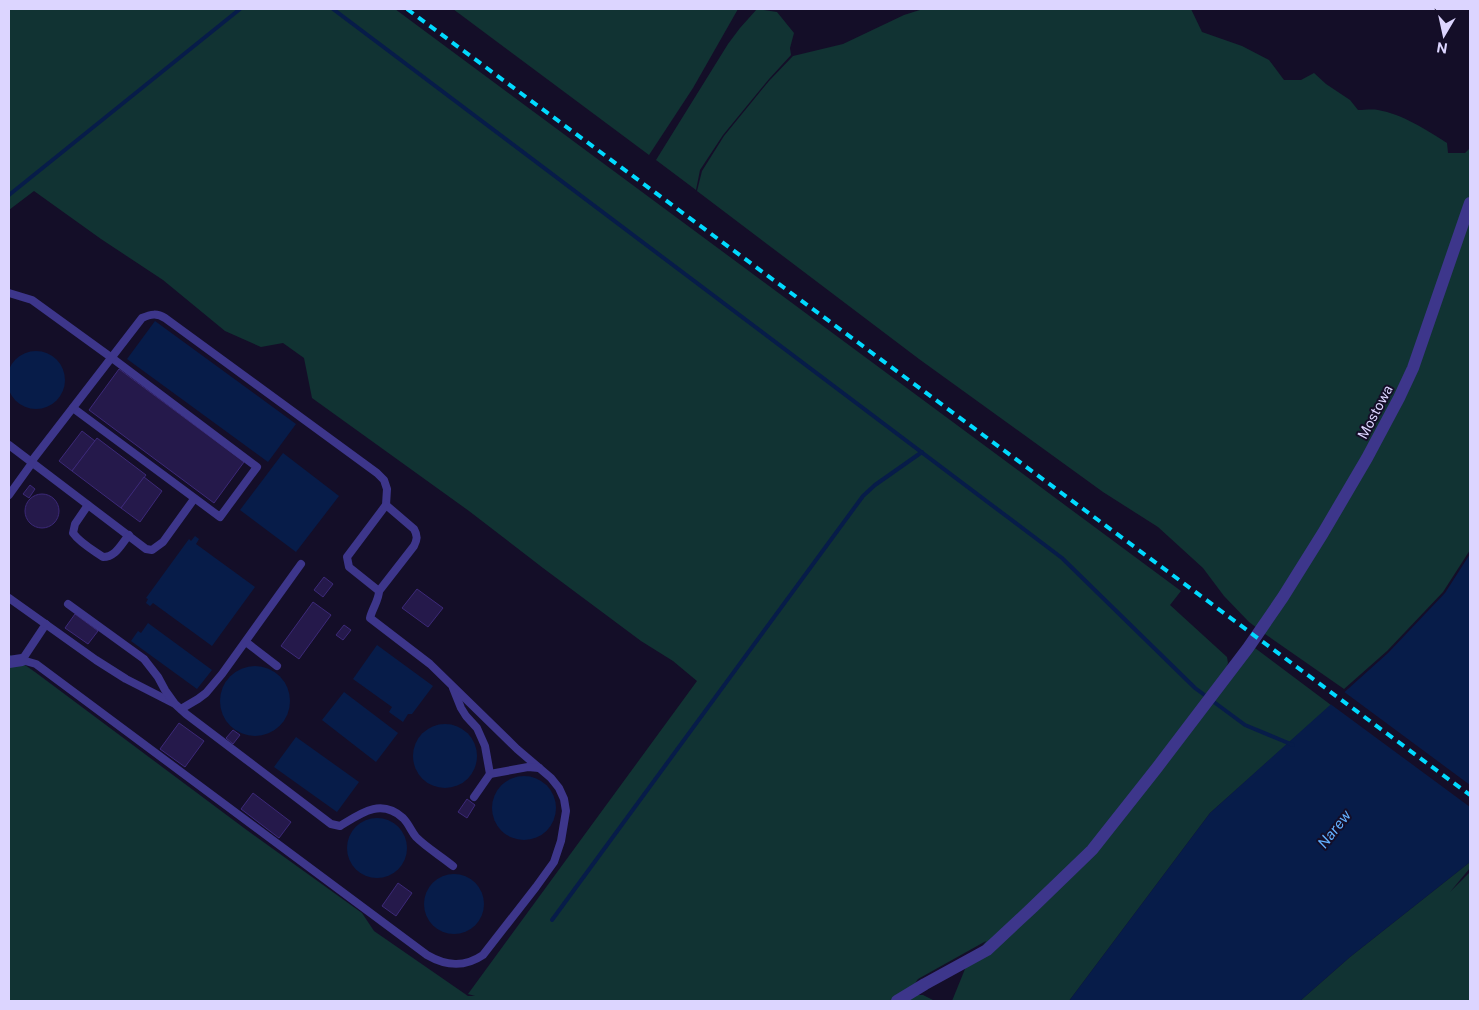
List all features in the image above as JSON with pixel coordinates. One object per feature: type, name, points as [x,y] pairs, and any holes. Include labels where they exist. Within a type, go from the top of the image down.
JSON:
[{"type":"street","name":"Mostowa","points":[[897,1001],[987,950],[1092,850],[1248,648],[1284,597],[1323,534],[1400,398],[1413,368],[1470,202]]},
{"type":"street","points":[[9,662],[22,660]]},
{"type":"lane","points":[[9,293],[32,300],[257,467],[220,517],[73,408]]},
{"type":"lane","points":[[9,495],[142,318],[150,315],[161,315],[384,480],[387,489],[386,505],[347,557],[349,567],[379,591]]},
{"type":"lane","points":[[9,445],[128,535],[152,550],[163,542],[194,498]]},
{"type":"lane","points":[[88,505],[75,524],[73,533],[76,538],[103,558],[114,554],[128,535]]},
{"type":"lane","points":[[46,624],[22,660],[36,664],[427,955],[438,962],[454,964],[465,964],[475,961],[483,955],[554,862],[561,841],[566,811],[564,799],[559,788],[551,778],[517,749],[430,664],[370,618],[379,596],[379,591],[417,540],[417,533],[414,529],[386,505]]},
{"type":"lane","points":[[178,706],[198,699],[206,693],[227,668],[301,564]]},
{"type":"lane","points":[[9,598],[96,660],[126,679],[178,706],[331,824],[340,826],[357,814],[370,809],[386,810],[402,817],[418,838],[453,866]]},
{"type":"lane","points":[[68,604],[144,659],[178,706]]},
{"type":"lane","points":[[246,642],[277,666]]},
{"type":"lane","points":[[452,685],[461,708],[477,728],[485,746],[490,774]]},
{"type":"lane","points":[[474,797],[490,774],[528,767],[539,768]]},
{"type":"green space","points":[[9,9],[395,9],[1181,591],[1170,605],[1227,657],[1228,663],[1225,671],[1255,648],[1331,705],[1210,813],[1069,1001],[952,1001],[965,969],[986,941],[918,979],[907,995],[923,995],[935,1001],[9,1001],[9,654],[362,913],[374,931],[468,996],[475,996],[468,994],[697,681],[673,661],[641,641],[469,511],[312,398],[304,358],[283,343],[261,347],[225,331],[163,280],[34,191],[9,210]]},
{"type":"green space","points":[[453,9],[738,9],[693,88],[649,155]]},
{"type":"green space","points":[[757,9],[777,12],[794,33],[790,48],[791,55],[723,135],[700,170],[696,190],[656,160],[728,44]]},
{"type":"green space","points":[[923,9],[1191,9],[1202,32],[1242,46],[1269,60],[1284,80],[1301,80],[1314,73],[1326,84],[1350,100],[1358,110],[1378,110],[1405,119],[1447,143],[1448,153],[1465,153],[1470,148],[1470,550],[1443,592],[1387,651],[1344,689],[1249,622],[1224,596],[1203,568],[1158,527],[1103,492],[919,359],[697,191],[702,171],[724,136],[769,81],[793,56],[843,44],[904,15]]},
{"type":"green space","points":[[1470,862],[1470,868],[1450,892],[1470,872],[1470,1001],[1300,1001],[1350,957]]},
{"type":"water","points":[[155,321],[296,424],[268,462],[127,359]]},
{"type":"water","points":[[36,351],[47,353],[60,364],[65,380],[63,391],[52,404],[36,409],[25,407],[12,396],[7,380],[9,369],[20,356]]},
{"type":"water","points":[[283,453],[339,496],[296,552],[240,510]]},
{"type":"water","points":[[195,536],[199,539],[196,544],[255,587],[212,646],[153,603],[150,606],[146,603],[148,599],[146,598],[189,539],[191,541]]},
{"type":"water","name":"Narew","points":[[1470,554],[1470,862],[1350,957],[1300,1001],[1069,1001],[1210,813],[1388,653],[1445,593]]},
{"type":"water","points":[[148,623],[212,670],[197,689],[131,641],[138,631],[141,633]]},
{"type":"water","points":[[377,645],[433,686],[412,714],[408,714],[403,722],[389,712],[392,707],[353,679]]},
{"type":"water","points":[[255,666],[268,669],[280,676],[287,688],[290,701],[287,714],[280,726],[268,733],[255,736],[242,733],[230,726],[223,714],[220,701],[223,688],[230,676],[242,669]]},
{"type":"water","points":[[344,692],[398,733],[376,762],[322,720]]},
{"type":"water","points":[[445,724],[457,727],[468,733],[474,744],[477,756],[474,768],[468,779],[457,785],[445,788],[433,785],[422,779],[416,768],[413,756],[416,744],[422,733],[433,727]]},
{"type":"water","points":[[296,737],[359,782],[337,812],[274,767]]},
{"type":"water","points":[[524,776],[542,782],[550,790],[556,808],[550,826],[542,834],[524,840],[506,834],[498,826],[492,808],[498,790],[506,782]]},
{"type":"water","points":[[371,818],[383,818],[394,823],[402,831],[407,842],[405,860],[394,873],[383,878],[371,878],[360,873],[352,865],[347,854],[347,842],[352,831],[360,823]]},
{"type":"water","points":[[448,874],[460,874],[471,879],[479,887],[484,898],[482,916],[471,929],[460,934],[448,934],[437,929],[429,921],[424,910],[424,898],[429,887],[437,879]]},
{"type":"pier","points":[[1343,691],[1470,785],[1470,807],[1329,703]]},
{"type":"building","points":[[119,369],[244,462],[214,503],[89,410]]},
{"type":"building","points":[[82,431],[95,441],[72,471],[59,461]]},
{"type":"building","points":[[97,438],[146,475],[121,508],[72,471]]},
{"type":"building","points":[[144,477],[162,491],[140,522],[121,508]]},
{"type":"building","points":[[30,485],[35,489],[29,498],[23,494]]},
{"type":"building","points":[[42,494],[54,499],[59,511],[54,523],[42,528],[30,523],[25,511],[30,499]]},
{"type":"building","points":[[324,577],[333,584],[323,597],[314,590]]},
{"type":"building","points":[[417,589],[443,608],[428,627],[402,608]]},
{"type":"building","points":[[313,602],[331,615],[299,659],[281,646]]},
{"type":"building","points":[[75,614],[98,631],[88,644],[65,628]]},
{"type":"building","points":[[344,625],[351,630],[343,640],[336,635]]},
{"type":"building","points":[[179,723],[204,741],[185,767],[160,749]]},
{"type":"building","points":[[233,730],[240,735],[233,744],[226,738]]},
{"type":"building","points":[[253,793],[291,822],[279,838],[241,809]]},
{"type":"building","points":[[467,799],[475,805],[467,818],[458,812]]},
{"type":"building","points":[[398,883],[412,893],[396,916],[382,906]]},
{"type":"waterway","points":[[9,195],[240,9]]},
{"type":"waterway","points":[[333,9],[1062,558],[1195,688],[1245,725],[1293,745]]},
{"type":"waterway","points":[[552,920],[863,496],[875,485],[922,452]]},
{"type":"railway","points":[[407,9],[1470,795]]}]
